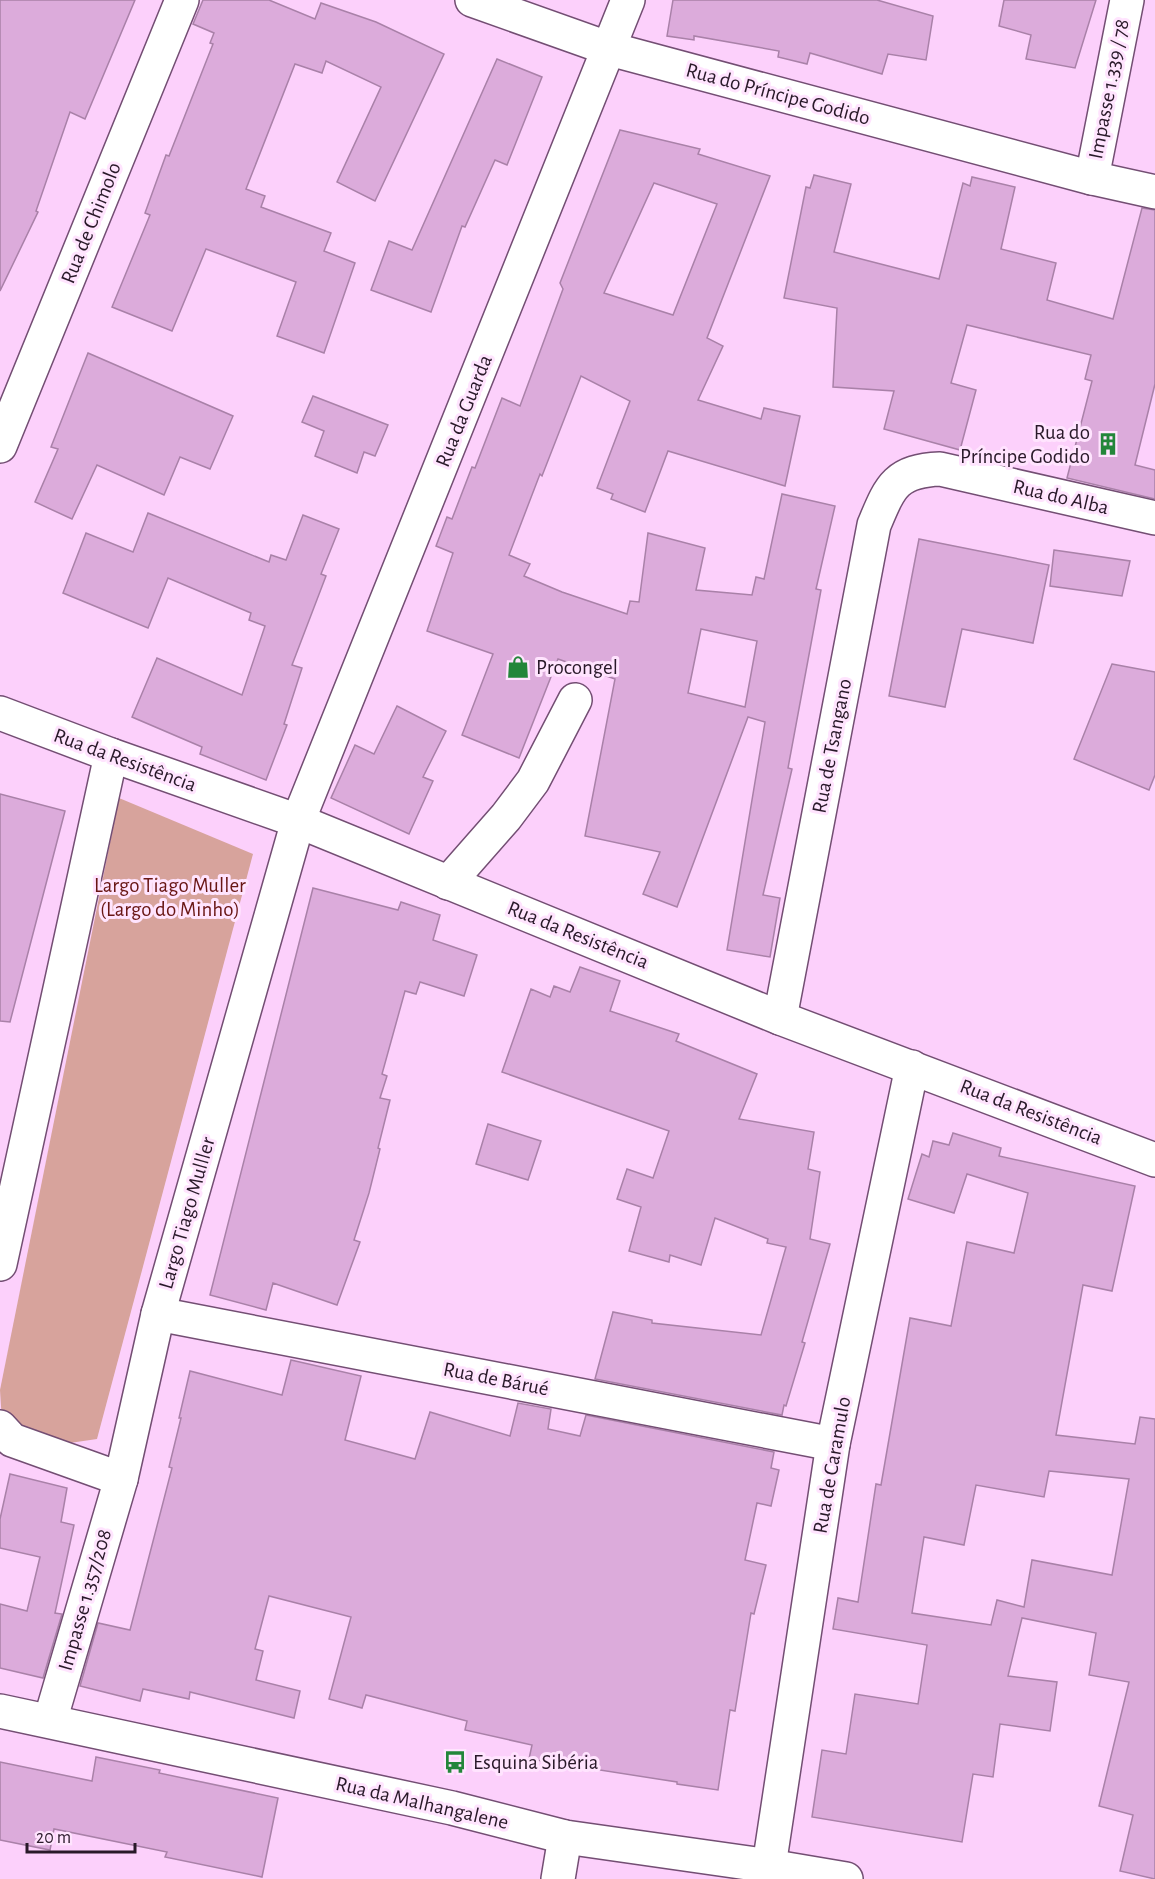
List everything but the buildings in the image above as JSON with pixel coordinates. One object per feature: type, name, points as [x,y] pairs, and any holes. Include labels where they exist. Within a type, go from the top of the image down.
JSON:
[{"type":"street","name":"Rua de Chimolo","points":[[0,446],[182,0]]},
{"type":"street","name":"Rua do Príncipe Godido","points":[[472,0],[610,49],[1092,178],[1155,192]]},
{"type":"street","name":"Rua da Guarda","points":[[298,821],[628,0]]},
{"type":"street","name":"Impasse 1.339 / 78","points":[[1092,178],[1127,0]]},
{"type":"street","name":"Rua do Alba","points":[[898,479],[920,470],[939,469],[1155,518]]},
{"type":"street","name":"Rua de Tsangano","points":[[780,1018],[874,525],[886,497],[898,479]]},
{"type":"street","points":[[448,883],[506,817],[532,781],[575,700]]},
{"type":"street","name":"Rua da Resistência","points":[[0,713],[298,821],[780,1018],[1155,1160]]},
{"type":"street","points":[[0,1264],[111,755]]},
{"type":"street","name":"Largo Tiago Mulller","points":[[121,1479],[158,1314],[298,821]]},
{"type":"street","name":"Rua de Caramulo","points":[[769,1866],[833,1444],[912,1067]]},
{"type":"street","name":"Rua de Bárué","points":[[158,1314],[833,1444]]},
{"type":"street","points":[[0,1427],[12,1440],[121,1479]]},
{"type":"street","name":"Impasse 1.357/208","points":[[50,1721],[121,1479]]},
{"type":"street","name":"Rua da Malhangalene","points":[[0,1711],[452,1809],[565,1837],[846,1879]]},
{"type":"street","points":[[558,1879],[565,1837]]},
{"type":"green space","name":"Largo Tiago Muller (Largo do Minho)","points":[[119,798],[253,854],[97,1439],[56,1445],[2,1422],[0,1390]]},
{"type":"place","name":"Rua do Príncipe Godido","points":[[1108,444]]},
{"type":"place","name":"Procongel","points":[[518,667]]},
{"type":"place","name":"Esquina Sibéria","points":[[455,1762]]}]
